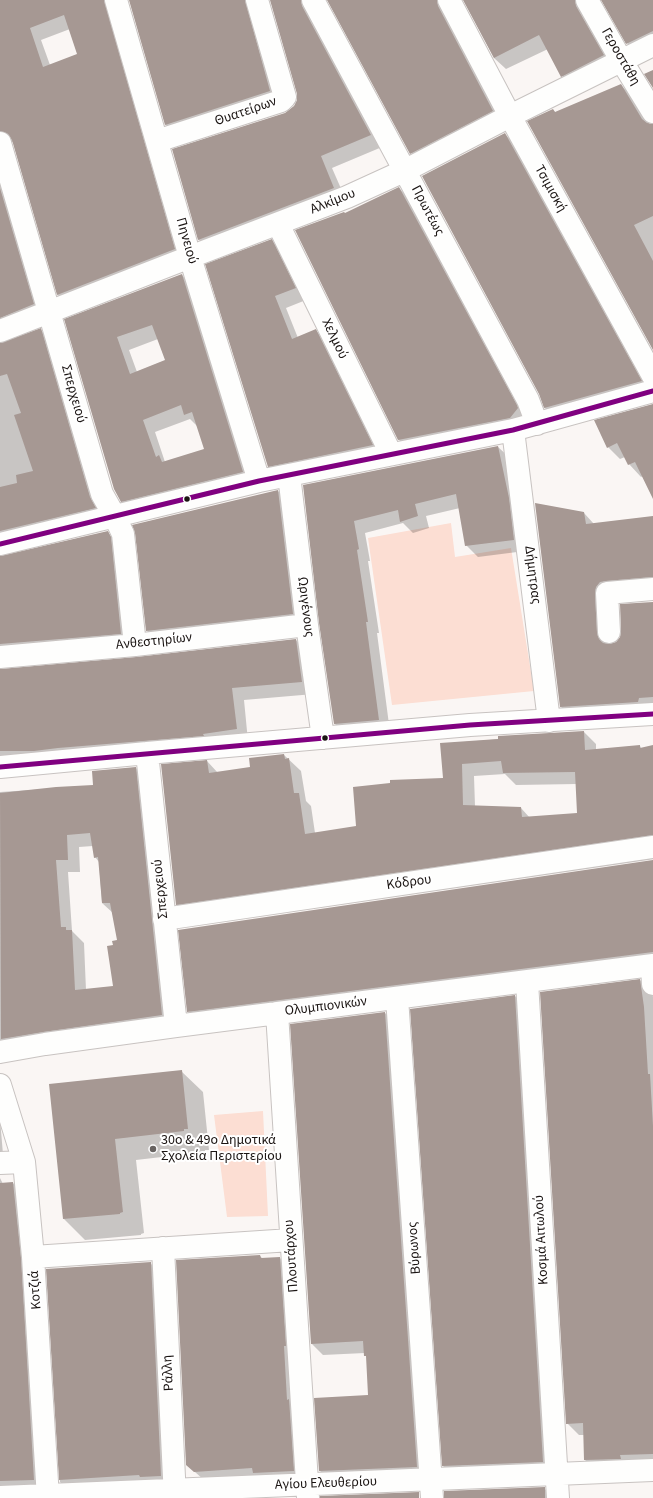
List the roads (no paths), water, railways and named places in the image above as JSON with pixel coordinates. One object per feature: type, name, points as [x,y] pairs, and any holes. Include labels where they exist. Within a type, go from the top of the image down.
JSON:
[{"type":"street","name":"Πηνειού","points":[[116,0],[190,257],[259,481]]},
{"type":"street","name":"Θυατείρων","points":[[157,141],[281,101],[285,96],[257,0]]},
{"type":"street","name":"Πρωτέως","points":[[313,0],[406,170],[528,400],[536,424]]},
{"type":"street","name":"Τσιμισκή","points":[[449,0],[510,116],[653,376]]},
{"type":"street","name":"Γεροστάθη","points":[[587,0],[653,112]]},
{"type":"street","name":"Αλκίμου","points":[[0,331],[348,197],[406,170],[510,116],[653,45]]},
{"type":"street","name":"Σπερχειού","points":[[0,144],[102,494],[123,534],[135,645]]},
{"type":"street","name":"Χελμού","points":[[278,224],[391,454]]},
{"type":"street","points":[[0,544],[259,481],[513,430],[653,391]]},
{"type":"street","name":"Δήμητρας","points":[[513,430],[549,721]]},
{"type":"street","name":"Ωριγένους","points":[[289,475],[307,625],[323,738]]},
{"type":"street","points":[[609,632],[607,593],[653,589]]},
{"type":"street","name":"Ανθεστηρίων","points":[[0,658],[135,645],[307,625]]},
{"type":"street","points":[[0,767],[470,726],[653,714]]},
{"type":"street","name":"Σπερχειού","points":[[147,753],[176,1026]]},
{"type":"street","name":"Κόδρου","points":[[164,919],[653,847]]},
{"type":"street","name":"Ολυμπιονικών","points":[[0,1052],[45,1044],[176,1026],[527,982],[653,972]]},
{"type":"street","name":"Κοσμά Αιτωλού","points":[[527,982],[558,1498]]},
{"type":"street","name":"Βύρωνος","points":[[397,998],[432,1489]]},
{"type":"street","name":"Πλουτάρχου","points":[[277,1013],[308,1491]]},
{"type":"street","name":"Κοτζιά","points":[[0,1085],[24,1162],[34,1257],[48,1497]]},
{"type":"street","points":[[0,1163],[24,1162]]},
{"type":"street","points":[[34,1257],[292,1240]]},
{"type":"street","name":"Ράλλη","points":[[163,1248],[175,1494]]},
{"type":"street","name":"Αγίου Ελευθερίου","points":[[0,1497],[432,1489],[556,1474],[653,1470]]},
{"type":"place","name":"30ο & 49ο Δημοτικά Σχολεία Περιστερίου","points":[[153,1149]]}]
